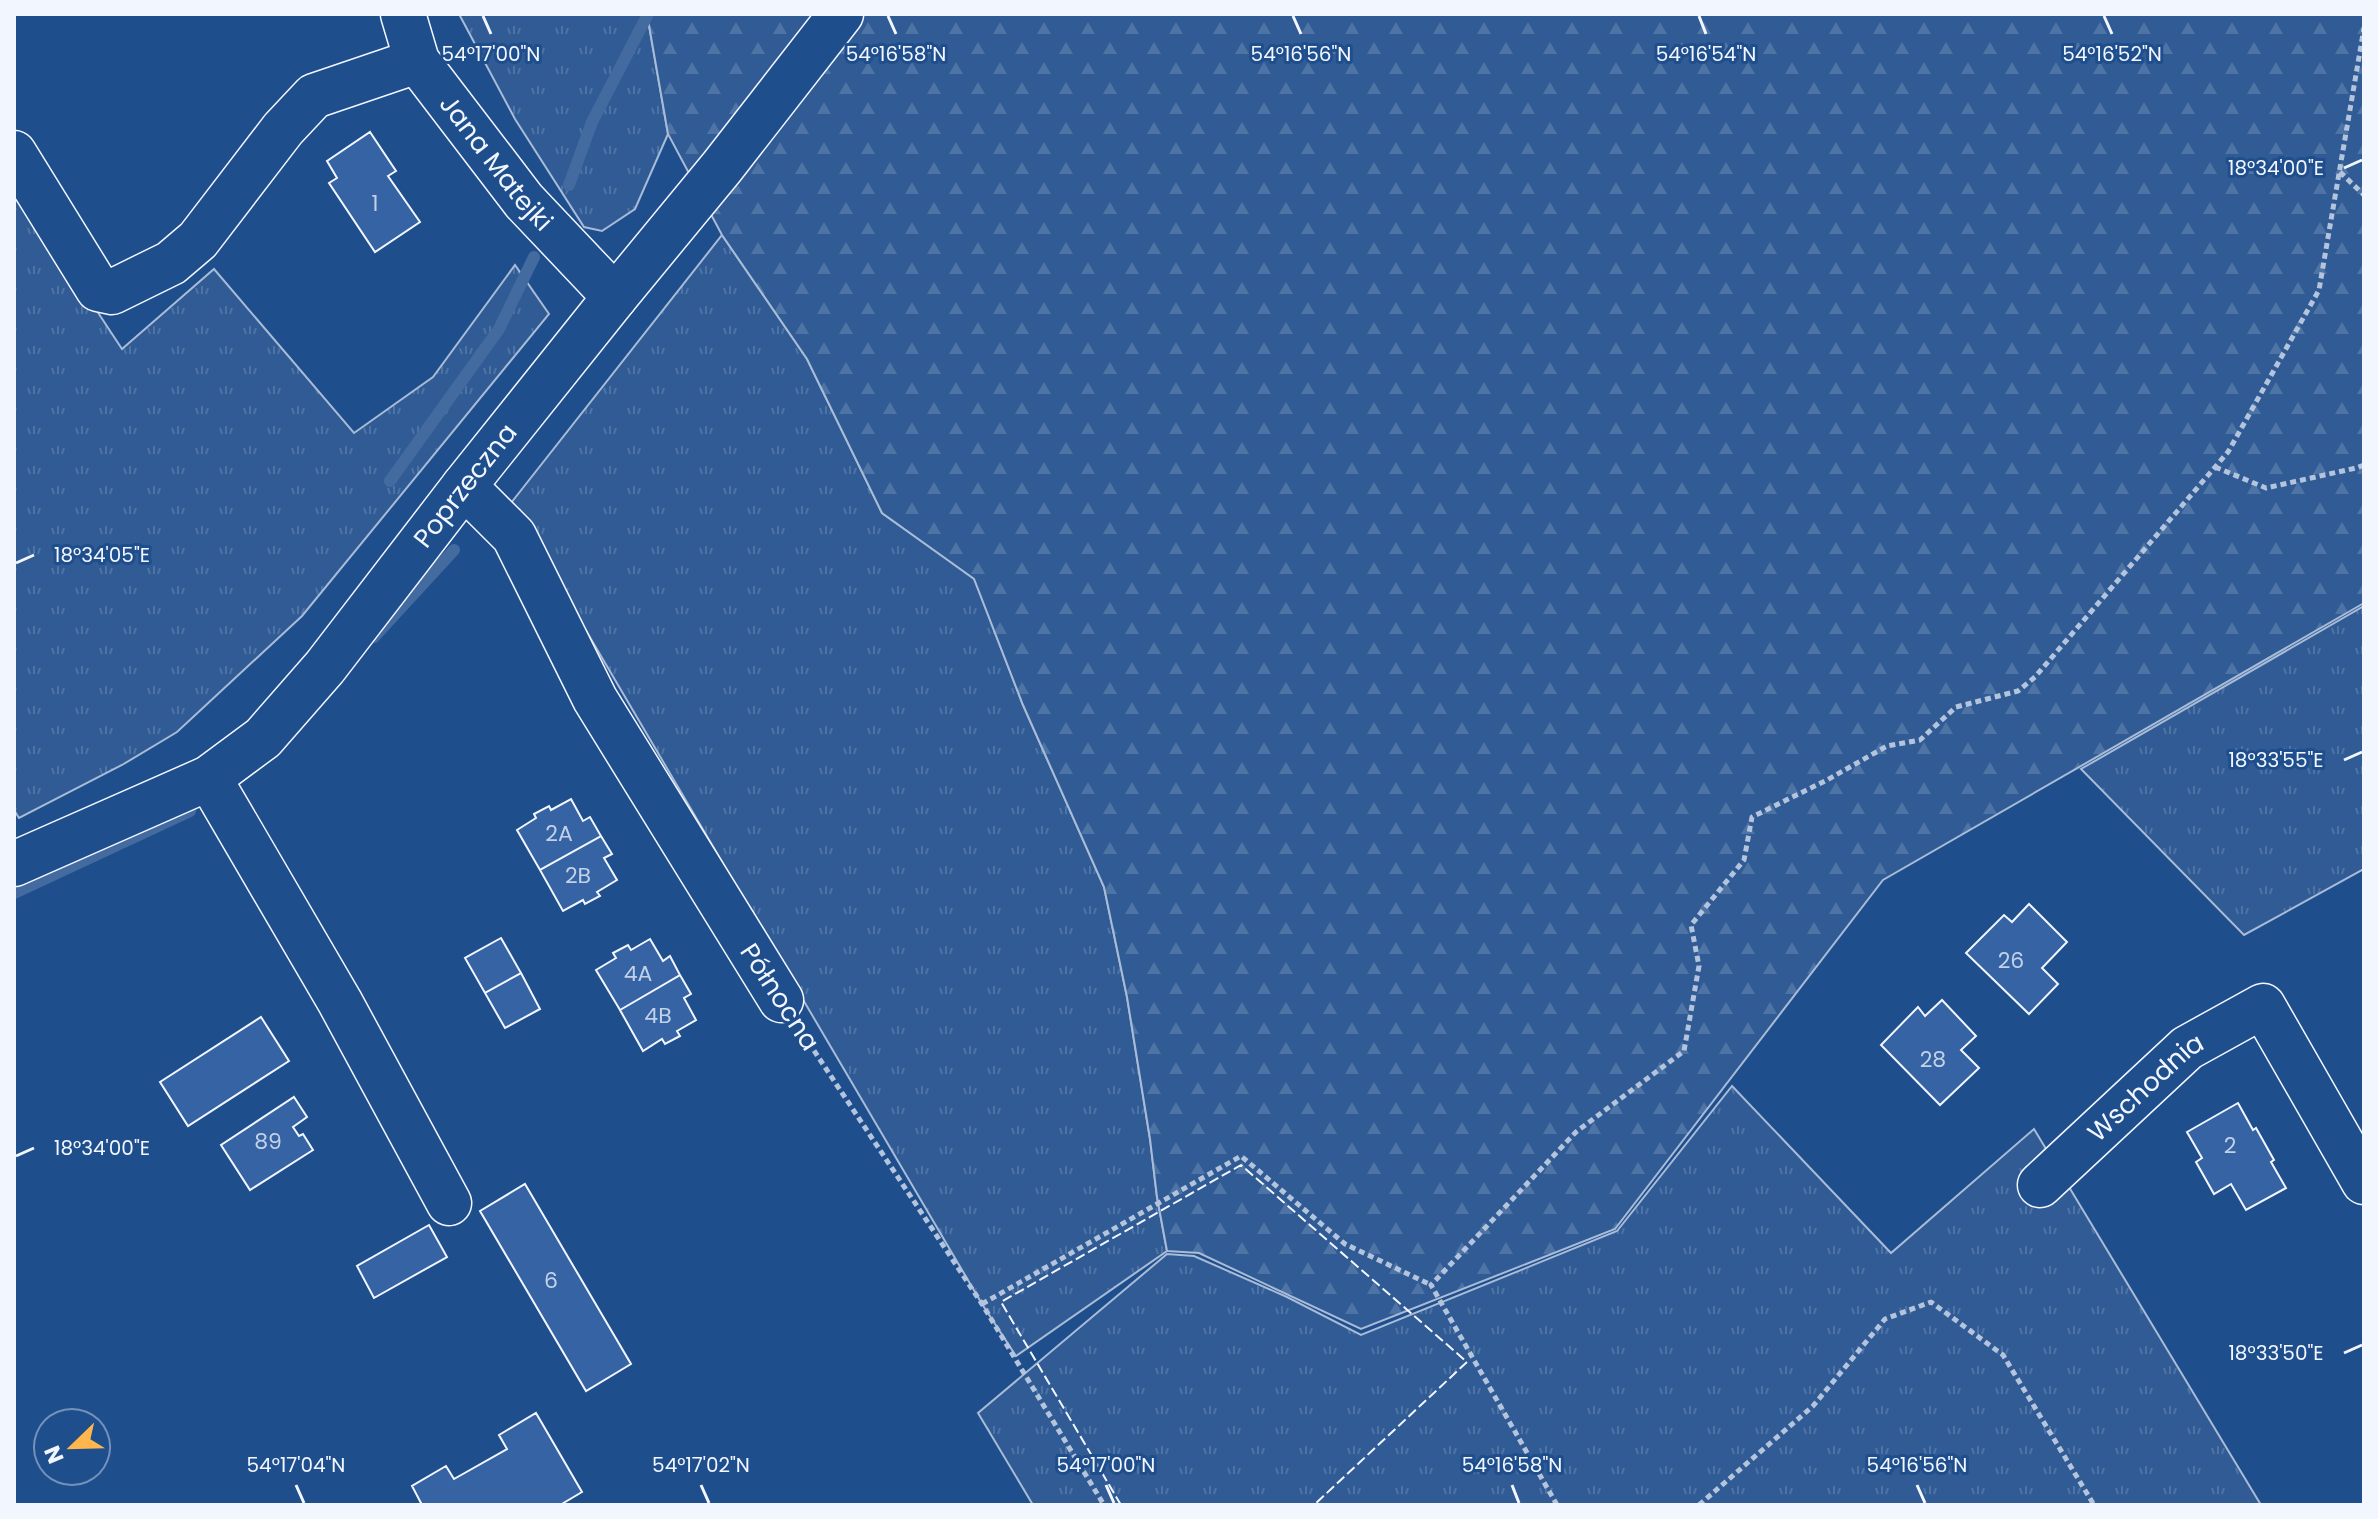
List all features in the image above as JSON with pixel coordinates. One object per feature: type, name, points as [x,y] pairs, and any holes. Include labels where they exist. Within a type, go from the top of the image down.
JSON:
[{"type":"street","name":"Jana Matejki","points":[[403,14],[417,61],[524,201],[615,297]]},
{"type":"street","name":"Poprzeczna","points":[[14,864],[209,778],[263,738],[325,667],[464,486],[722,167],[841,14]]},
{"type":"street","points":[[14,153],[98,289],[112,292],[171,263],[198,240],[283,129],[314,96],[417,61]]},
{"type":"street","name":"Północna","points":[[464,486],[514,536],[595,699],[781,1000]]},
{"type":"street","points":[[209,778],[340,1002],[449,1203]]},
{"type":"street","name":"Wschodnia","points":[[2040,1185],[2187,1048],[2263,1006],[2364,1182]]},
{"type":"path","points":[[1431,1285],[1576,1132],[1684,1051],[1699,966],[1691,925],[1744,860],[1752,817],[1887,746],[1920,740],[1956,707],[2018,691],[2035,677],[2228,452],[2319,290],[2364,28]]},
{"type":"path","points":[[2340,172],[2364,195]]},
{"type":"path","points":[[2215,467],[2266,488],[2364,465]]},
{"type":"path","name":"Północna","points":[[781,1000],[982,1304],[1104,1505]]},
{"type":"path","points":[[982,1304],[1241,1156],[1345,1244],[1431,1285],[1557,1505]]},
{"type":"path","points":[[1699,1505],[1813,1406],[1885,1319],[1931,1302],[2003,1355],[2094,1505]]},
{"type":"green space","points":[[459,14],[647,14],[668,134],[635,209],[602,231],[584,227],[515,119]]},
{"type":"green space","points":[[647,14],[2364,14],[2364,603],[1883,880],[1615,1229],[1361,1329],[1199,1253],[1167,1251],[1127,997],[1104,887],[1023,705],[974,579],[882,513],[807,359],[722,235],[668,134]]},
{"type":"green space","points":[[14,185],[122,349],[214,269],[354,433],[433,377],[515,265],[549,314],[302,616],[177,732],[122,765],[19,818],[14,810]]},
{"type":"green space","points":[[722,235],[807,359],[882,513],[974,578],[1023,705],[1104,887],[1127,997],[1167,1251],[1016,1356],[982,1304],[511,503]]},
{"type":"green space","points":[[2364,606],[2364,869],[2244,935],[2081,769]]},
{"type":"green space","points":[[1732,1086],[1891,1253],[2034,1129],[2261,1505],[1033,1505],[978,1413],[1167,1254],[1194,1256],[1287,1297],[1361,1335],[1617,1231]]},
{"type":"building","points":[[370,132],[396,171],[388,176],[420,222],[375,252],[329,183],[337,178],[327,161]]},
{"type":"building","points":[[571,799],[583,821],[590,817],[601,836],[540,870],[517,830],[536,818],[534,814],[549,806],[551,810]]},
{"type":"building","points":[[601,836],[612,854],[604,858],[617,880],[597,892],[600,896],[585,904],[583,900],[563,911],[540,870]]},
{"type":"building","points":[[2029,904],[2067,942],[2042,968],[2058,984],[2029,1014],[1966,953],[2004,915],[2012,922]]},
{"type":"building","points":[[501,938],[521,973],[485,993],[465,958]]},
{"type":"building","points":[[650,939],[663,961],[670,956],[680,975],[620,1010],[596,970],[616,958],[613,953],[628,945],[631,950]]},
{"type":"building","points":[[521,973],[540,1009],[505,1028],[485,993]]},
{"type":"building","points":[[680,975],[691,994],[684,998],[696,1020],[677,1031],[680,1036],[665,1044],[662,1039],[643,1051],[620,1010]]},
{"type":"building","points":[[1942,1000],[1976,1036],[1961,1050],[1979,1068],[1940,1105],[1881,1045],[1918,1007],[1925,1016]]},
{"type":"building","points":[[261,1017],[289,1061],[188,1126],[160,1082]]},
{"type":"building","points":[[294,1097],[307,1117],[293,1127],[299,1136],[303,1134],[313,1150],[250,1190],[221,1145]]},
{"type":"building","points":[[2238,1103],[2253,1130],[2256,1128],[2286,1188],[2246,1210],[2231,1184],[2214,1194],[2196,1162],[2202,1158],[2187,1132]]},
{"type":"building","points":[[525,1184],[631,1364],[586,1391],[480,1211]]},
{"type":"building","points":[[429,1225],[447,1257],[374,1298],[357,1266]]},
{"type":"building","points":[[536,1413],[582,1492],[560,1505],[422,1505],[412,1486],[446,1466],[454,1479],[507,1449],[499,1435]]},
{"type":"waterway","points":[[569,185],[592,122],[648,14]]},
{"type":"waterway","points":[[390,481],[499,329],[534,257]]},
{"type":"waterway","points":[[374,637],[454,550]]},
{"type":"waterway","points":[[14,893],[190,811]]},
{"type":"fence","points":[[1121,1505],[1001,1302],[1241,1165],[1467,1362],[1314,1505]]}]
